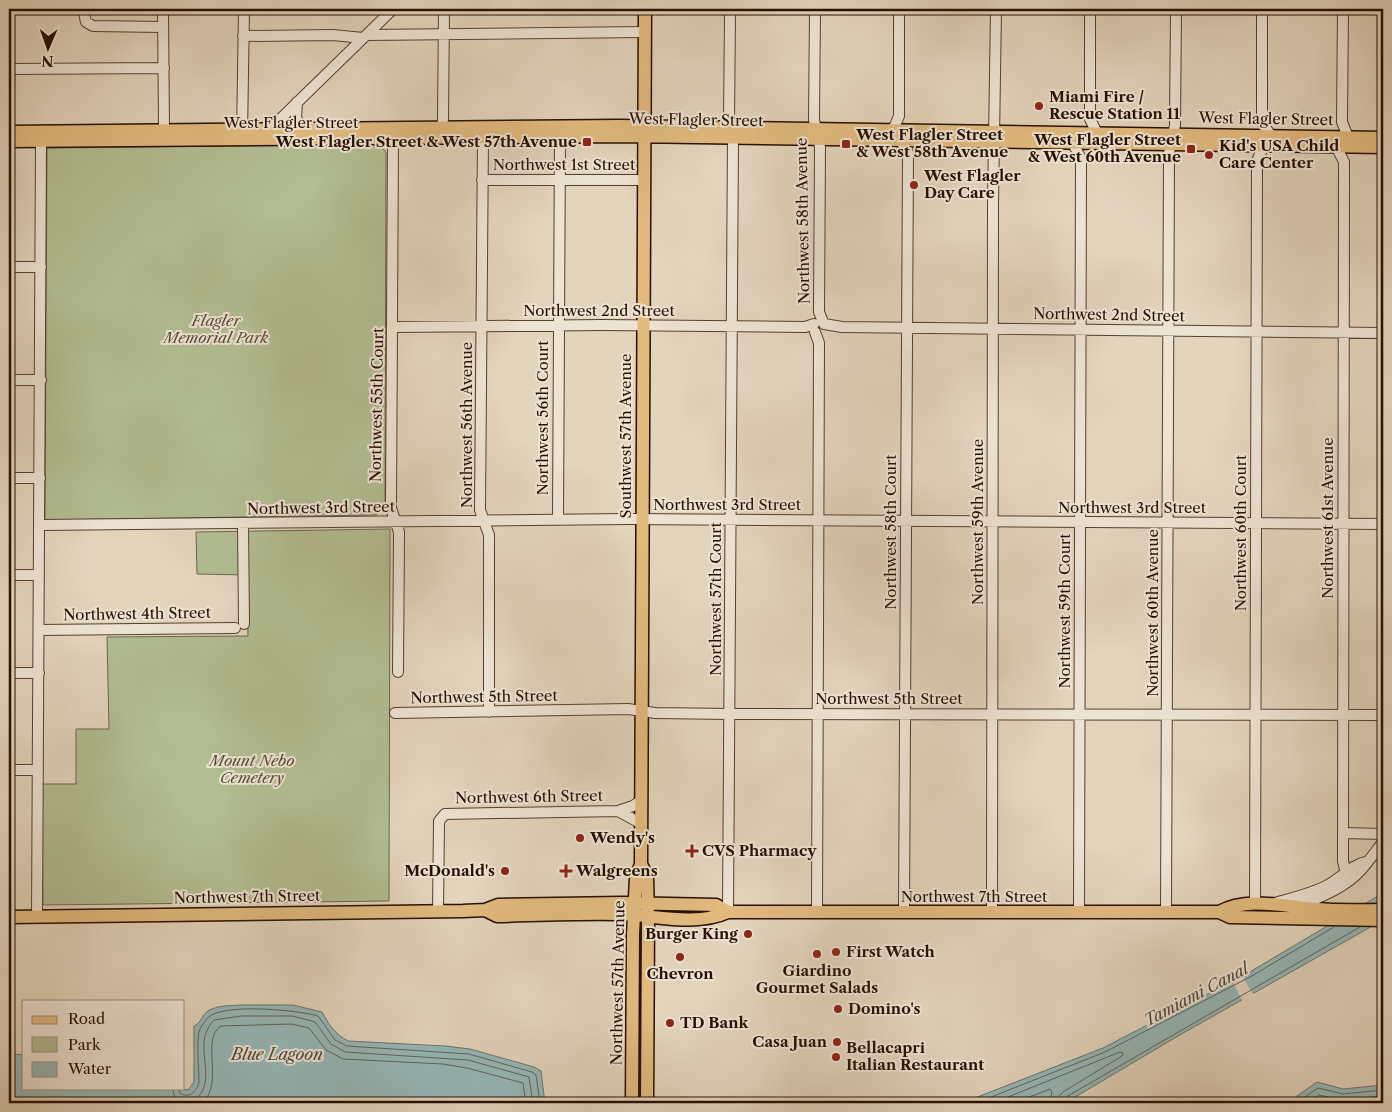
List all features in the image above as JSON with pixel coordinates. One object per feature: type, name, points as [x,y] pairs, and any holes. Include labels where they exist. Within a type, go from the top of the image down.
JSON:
[{"type":"main road","name":"Southwest 57th Avenue","points":[[641,864],[645,9]]},
{"type":"main road","points":[[425,137],[442,128]]},
{"type":"main road","name":"West Flagler Street","points":[[269,130],[500,128],[818,134],[900,133],[1343,142],[1383,147]]},
{"type":"main road","points":[[483,137],[500,128]]},
{"type":"main road","points":[[247,136],[269,130]]},
{"type":"main road","name":"West Flagler Street","points":[[41,137],[63,132],[123,135],[164,131],[247,136]]},
{"type":"main road","name":"West Flagler Street","points":[[9,132],[41,137],[123,135],[393,138],[560,136],[645,131]]},
{"type":"main road","name":"West Flagler Street","points":[[900,133],[914,140],[995,136],[1073,142],[1090,136]]},
{"type":"main road","points":[[9,141],[24,141],[41,137]]},
{"type":"main road","name":"West Flagler Street","points":[[1343,142],[1383,138]]},
{"type":"main road","name":"Northwest 57th Avenue","points":[[640,1100],[641,910],[636,878],[641,864]]},
{"type":"main road","name":"Northwest 7th Street","points":[[9,917],[485,910],[498,905],[641,910],[716,904],[728,912],[1219,912],[1230,917],[1383,920]]},
{"type":"main road","name":"Northwest 7th Street","points":[[1219,912],[1232,905],[1255,904],[1348,910],[1383,910]]},
{"type":"main road","points":[[1247,917],[1258,912],[1294,907]]},
{"type":"main road","name":"Northwest 57th Avenue","points":[[640,1100],[633,1064],[641,910]]},
{"type":"street","points":[[83,9],[84,19],[88,24],[101,28],[163,27]]},
{"type":"street","points":[[163,9],[164,131]]},
{"type":"street","points":[[244,9],[243,36],[247,136]]},
{"type":"street","points":[[269,130],[392,9]]},
{"type":"street","points":[[442,128],[444,119],[444,9]]},
{"type":"street","name":"Northwest 57th Court","points":[[728,912],[732,326],[730,9]]},
{"type":"street","name":"Northwest 58th Avenue","points":[[815,9],[814,120],[818,134],[819,326],[817,913]]},
{"type":"street","points":[[899,9],[898,116],[902,119],[900,133],[904,150],[908,152]]},
{"type":"street","name":"Northwest 59th Avenue","points":[[992,913],[996,9]]},
{"type":"street","points":[[1090,9],[1090,136]]},
{"type":"street","name":"Northwest 60th Avenue","points":[[1166,912],[1169,153],[1176,125],[1176,9]]},
{"type":"street","points":[[1260,140],[1262,122],[1262,9]]},
{"type":"street","name":"Northwest 61st Avenue","points":[[1342,9],[1344,162],[1343,861],[1346,873]]},
{"type":"street","points":[[243,36],[365,37],[645,32]]},
{"type":"street","points":[[9,69],[164,68]]},
{"type":"street","points":[[297,102],[296,118],[302,129]]},
{"type":"street","name":"Northwest 60th Court","points":[[1255,904],[1257,162],[1262,122]]},
{"type":"street","name":"Northwest 56th Court","points":[[558,520],[560,136]]},
{"type":"street","name":"Northwest 59th Court","points":[[1079,912],[1081,160],[1090,136]]},
{"type":"street","points":[[37,916],[40,630],[41,137]]},
{"type":"street","name":"Northwest 56th Avenue","points":[[483,137],[480,510],[489,535],[489,712]]},
{"type":"street","name":"Northwest 55th Court","points":[[393,138],[391,508],[399,532],[398,672]]},
{"type":"street","name":"Northwest 58th Court","points":[[904,913],[908,152],[914,140]]},
{"type":"street","name":"Northwest 59th Court","points":[[1073,142],[1081,160]]},
{"type":"street","name":"Northwest 1st Street","points":[[482,180],[645,180]]},
{"type":"street","points":[[9,267],[41,267]]},
{"type":"street","name":"Northwest 2nd Street","points":[[393,327],[559,325],[819,326],[1383,333]]},
{"type":"street","points":[[9,380],[41,380]]},
{"type":"street","points":[[9,478],[40,478]]},
{"type":"street","name":"Northwest 3rd Street","points":[[40,525],[642,519],[1383,524]]},
{"type":"street","name":"Northwest 4th Street","points":[[40,630],[239,626],[243,524]]},
{"type":"street","points":[[9,575],[39,575]]},
{"type":"street","points":[[9,673],[39,673]]},
{"type":"street","name":"Northwest 5th Street","points":[[395,713],[628,709],[730,714],[1383,715]]},
{"type":"street","points":[[9,770],[38,770]]},
{"type":"street","name":"Northwest 6th Street","points":[[438,911],[439,822],[442,815],[448,813],[618,811],[633,806],[642,800]]},
{"type":"street","name":"Northwest 6th Street","points":[[618,811],[642,824]]},
{"type":"street","points":[[1343,833],[1383,834]]},
{"type":"street","points":[[1294,907],[1334,890],[1363,868],[1383,842]]},
{"type":"street","points":[[1271,904],[1316,890],[1346,873],[1357,864],[1366,862]]},
{"type":"green space","name":"Flagler Memorial Park","points":[[379,144],[386,152],[385,508],[376,515],[45,520],[47,148]]},
{"type":"green space","name":"Mount Nebo Cemetery","points":[[390,529],[389,901],[43,905],[42,784],[76,784],[76,729],[109,729],[107,637],[248,636],[247,575],[197,574],[196,532]]},
{"type":"water","points":[[1383,893],[1383,920],[1178,1036],[1065,1103],[962,1103],[1103,1048],[1248,973]]},
{"type":"water","name":"Blue Lagoon","points":[[293,1005],[322,1012],[333,1029],[348,1041],[470,1049],[534,1067],[541,1071],[545,1103],[9,1103],[9,1054],[22,1055],[22,1090],[188,1090],[194,1082],[194,1026],[212,1009],[224,1006]]},
{"type":"water","points":[[1317,1082],[1343,1089],[1383,1085],[1383,1103],[1287,1103]]},
{"type":"pier","points":[[1241,974],[1254,996],[1243,1002],[1231,979]]},
{"type":"place","name":"Miami Fire / Rescue Station 11","points":[[1039,106]]},
{"type":"place","name":"West Flagler Street & West 57th Avenue","points":[[587,142]]},
{"type":"place","name":"West Flagler Street & West 58th Avenue","points":[[846,144]]},
{"type":"place","name":"West Flagler Street & West 60th Avenue","points":[[1191,149]]},
{"type":"place","name":"Kid's USA Child Care Center","points":[[1209,155]]},
{"type":"place","name":"West Flagler Day Care","points":[[914,185]]},
{"type":"place","name":"Wendy's","points":[[580,838]]},
{"type":"place","name":"CVS Pharmacy","points":[[692,851]]},
{"type":"place","name":"McDonald's","points":[[505,871]]},
{"type":"place","name":"Walgreens","points":[[566,871]]},
{"type":"place","name":"Burger King","points":[[748,934]]},
{"type":"place","name":"First Watch","points":[[836,952]]},
{"type":"place","name":"Giardino Gourmet Salads","points":[[817,954]]},
{"type":"place","name":"Chevron","points":[[680,957]]},
{"type":"place","name":"Domino's","points":[[838,1009]]},
{"type":"place","name":"TD Bank","points":[[670,1023]]},
{"type":"place","name":"Casa Juan","points":[[837,1042]]},
{"type":"place","name":"Bellacapri Italian Restaurant","points":[[836,1057]]},
{"type":"water label","name":"Tamiami Canal","points":[[1196,994]]}]
